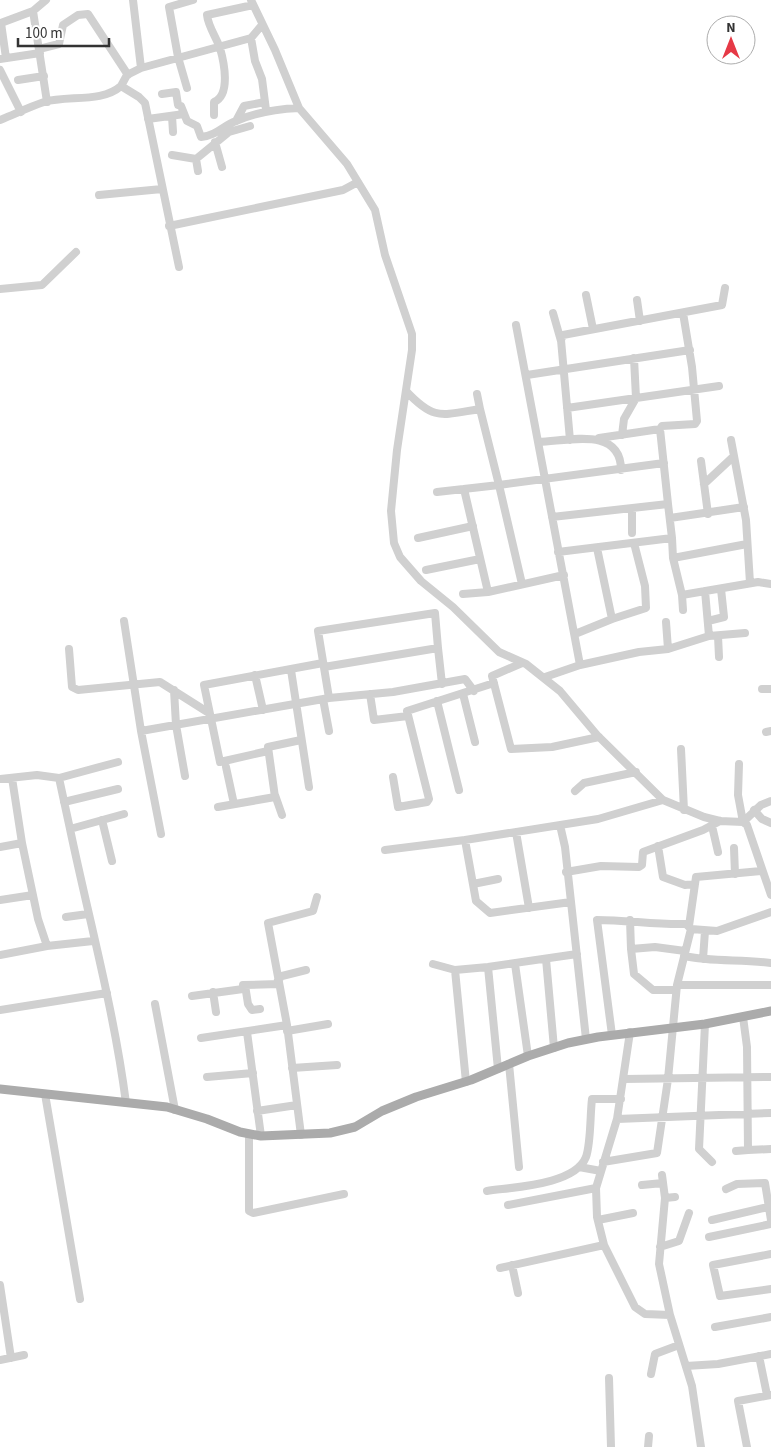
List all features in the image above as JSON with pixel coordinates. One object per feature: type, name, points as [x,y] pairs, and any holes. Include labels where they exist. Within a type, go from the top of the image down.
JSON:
[{"type":"main road","points":[[0,1089],[175,1110],[248,1134],[261,1136],[301,1135],[355,1127],[382,1111],[416,1097],[466,1082],[528,1056],[586,1039],[612,1034],[705,1024],[771,1011]]},
{"type":"street","points":[[46,0],[33,11],[1,23],[3,59],[40,51],[59,44],[63,25],[78,15],[88,14],[128,75]]},
{"type":"street","points":[[133,0],[141,68]]},
{"type":"street","points":[[187,88],[178,57],[169,7],[193,0]]},
{"type":"street","points":[[214,115],[214,102],[221,97],[224,90],[219,46],[207,15],[252,2],[275,50],[299,108],[347,164],[375,210],[385,255],[412,334],[391,511],[394,543],[409,569],[499,652],[546,677],[560,690],[599,737],[663,800],[684,810],[720,821],[743,822],[754,810],[771,801]]},
{"type":"street","points":[[33,11],[48,102]]},
{"type":"street","points":[[0,120],[48,102],[105,94],[121,86],[128,75],[141,68],[251,38],[262,25]]},
{"type":"street","points":[[251,38],[255,61],[262,79],[265,106]]},
{"type":"street","points":[[0,70],[21,112]]},
{"type":"street","points":[[18,80],[44,76]]},
{"type":"street","points":[[121,86],[145,103],[178,266]]},
{"type":"street","points":[[162,94],[176,92],[178,105],[187,121],[197,126],[201,137],[214,136],[236,121],[265,106]]},
{"type":"street","points":[[236,121],[244,106],[299,108]]},
{"type":"street","points":[[148,119],[184,114]]},
{"type":"street","points":[[172,116],[173,132]]},
{"type":"street","points":[[172,155],[196,159],[216,145],[229,132],[250,126]]},
{"type":"street","points":[[214,136],[222,167]]},
{"type":"street","points":[[196,159],[198,172]]},
{"type":"street","points":[[169,226],[343,190],[358,182]]},
{"type":"street","points":[[99,196],[162,188]]},
{"type":"street","points":[[0,289],[42,285],[76,252]]},
{"type":"street","points":[[561,342],[563,335],[722,305],[725,288]]},
{"type":"street","points":[[586,295],[593,329]]},
{"type":"street","points":[[637,300],[640,321]]},
{"type":"street","points":[[539,442],[599,438],[660,428],[662,426],[696,423],[690,350],[683,313]]},
{"type":"street","points":[[553,314],[561,342],[570,440]]},
{"type":"street","points":[[516,325],[580,665]]},
{"type":"street","points":[[527,376],[690,350]]},
{"type":"street","points":[[622,435],[624,420],[636,398],[634,358]]},
{"type":"street","points":[[567,408],[719,386]]},
{"type":"street","points":[[406,390],[421,408],[432,412],[446,414],[480,409]]},
{"type":"street","points":[[477,394],[522,584]]},
{"type":"street","points":[[660,428],[673,558],[682,596],[683,610]]},
{"type":"street","points":[[599,438],[615,448],[621,463],[621,470]]},
{"type":"street","points":[[731,440],[744,507],[750,583]]},
{"type":"street","points":[[704,484],[733,458]]},
{"type":"street","points":[[701,462],[708,514]]},
{"type":"street","points":[[437,492],[664,463]]},
{"type":"street","points":[[464,488],[488,592]]},
{"type":"street","points":[[552,517],[668,504]]},
{"type":"street","points":[[670,518],[708,514],[744,507]]},
{"type":"street","points":[[632,508],[632,533]]},
{"type":"street","points":[[418,538],[473,526]]},
{"type":"street","points":[[558,552],[672,538]]},
{"type":"street","points":[[575,634],[646,608],[645,586],[634,543]]},
{"type":"street","points":[[673,558],[747,544]]},
{"type":"street","points":[[597,548],[612,619]]},
{"type":"street","points":[[426,570],[480,559]]},
{"type":"street","points":[[463,594],[488,592],[564,575]]},
{"type":"street","points":[[682,596],[750,583],[771,584]]},
{"type":"street","points":[[708,621],[724,617],[721,588]]},
{"type":"street","points":[[705,591],[709,636]]},
{"type":"street","points":[[329,731],[318,631],[435,613],[446,602]]},
{"type":"street","points":[[435,613],[442,684]]},
{"type":"street","points":[[124,622],[141,731],[161,834]]},
{"type":"street","points":[[666,622],[668,649]]},
{"type":"street","points":[[546,677],[580,665],[639,652],[668,649],[709,636],[744,633]]},
{"type":"street","points":[[718,636],[719,657]]},
{"type":"street","points":[[268,751],[220,762],[205,684],[438,648]]},
{"type":"street","points":[[69,649],[72,687],[78,690],[133,683],[160,682],[210,716]]},
{"type":"street","points":[[522,663],[492,676],[511,749],[552,747],[599,737]]},
{"type":"street","points":[[291,670],[309,787]]},
{"type":"street","points":[[254,675],[263,710]]},
{"type":"street","points":[[141,731],[176,725],[210,716],[465,680],[474,691]]},
{"type":"street","points":[[393,777],[398,807],[402,808],[428,801],[407,711],[494,683]]},
{"type":"street","points":[[762,689],[771,689]]},
{"type":"street","points":[[174,690],[176,725],[185,776]]},
{"type":"street","points":[[370,694],[374,720],[408,716]]},
{"type":"street","points":[[463,694],[475,742]]},
{"type":"street","points":[[437,702],[459,790]]},
{"type":"street","points":[[282,815],[275,795],[268,746],[301,740]]},
{"type":"street","points":[[681,749],[684,810]]},
{"type":"street","points":[[0,779],[37,775],[59,778],[118,762]]},
{"type":"street","points":[[739,764],[738,795],[743,822],[747,825],[756,846],[761,870],[770,890]]},
{"type":"street","points":[[226,767],[234,804]]},
{"type":"street","points":[[574,791],[584,784],[636,772]]},
{"type":"street","points":[[12,778],[22,843],[48,946]]},
{"type":"street","points":[[59,778],[93,941],[108,993],[118,1043],[126,1103]]},
{"type":"street","points":[[64,802],[118,789]]},
{"type":"street","points":[[218,807],[272,799],[275,795]]},
{"type":"street","points":[[385,850],[598,819],[663,800]]},
{"type":"street","points":[[754,810],[762,819],[771,823]]},
{"type":"street","points":[[70,829],[124,814]]},
{"type":"street","points":[[102,820],[112,862]]},
{"type":"street","points":[[566,872],[601,866],[639,867],[642,865],[643,852],[712,826],[720,821]]},
{"type":"street","points":[[560,825],[565,847],[566,872],[586,1039]]},
{"type":"street","points":[[712,826],[718,852]]},
{"type":"street","points":[[516,832],[530,908]]},
{"type":"street","points":[[464,840],[476,901],[490,913],[571,902]]},
{"type":"street","points":[[0,847],[22,843]]},
{"type":"street","points":[[658,846],[663,877],[685,885],[695,884]]},
{"type":"street","points":[[734,848],[736,874]]},
{"type":"street","points":[[603,1162],[657,1153],[668,1079],[676,987],[690,927],[696,877],[761,870]]},
{"type":"street","points":[[473,884],[498,879]]},
{"type":"street","points":[[0,900],[34,895]]},
{"type":"street","points":[[301,1135],[287,1028],[268,923],[313,910],[317,896]]},
{"type":"street","points":[[612,1034],[597,920],[630,920],[667,926],[690,927],[705,931],[717,931],[771,912]]},
{"type":"street","points":[[66,917],[88,914]]},
{"type":"street","points":[[630,920],[630,949],[634,974],[653,990],[676,987],[771,985]]},
{"type":"street","points":[[703,959],[705,931]]},
{"type":"street","points":[[0,955],[48,946],[93,941]]},
{"type":"street","points":[[630,949],[656,947],[703,959],[743,959],[771,963]]},
{"type":"street","points":[[433,964],[456,970],[515,964],[577,954]]},
{"type":"street","points":[[546,959],[554,1048]]},
{"type":"street","points":[[515,964],[528,1056]]},
{"type":"street","points":[[488,967],[498,1069]]},
{"type":"street","points":[[278,982],[282,976],[306,970]]},
{"type":"street","points":[[456,970],[466,1082]]},
{"type":"street","points":[[192,996],[242,989],[245,985],[278,982]]},
{"type":"street","points":[[245,985],[248,1004],[252,1010],[260,1009]]},
{"type":"street","points":[[213,992],[216,1012]]},
{"type":"street","points":[[0,1010],[108,993]]},
{"type":"street","points":[[155,1004],[175,1110]]},
{"type":"street","points":[[743,1017],[748,1150]]},
{"type":"street","points":[[200,1038],[328,1024]]},
{"type":"street","points":[[705,1024],[700,1149],[712,1162]]},
{"type":"street","points":[[247,1032],[261,1136]]},
{"type":"street","points":[[630,1032],[624,1079],[616,1119],[596,1188],[598,1220],[604,1245],[635,1307],[645,1314],[670,1315]]},
{"type":"street","points":[[509,1064],[519,1167]]},
{"type":"street","points":[[292,1068],[336,1065]]},
{"type":"street","points":[[207,1077],[252,1073]]},
{"type":"street","points":[[624,1079],[771,1077]]},
{"type":"street","points":[[45,1094],[80,1299]]},
{"type":"street","points":[[488,1191],[558,1180],[579,1167],[586,1156],[592,1100],[620,1099]]},
{"type":"street","points":[[258,1111],[297,1105]]},
{"type":"street","points":[[616,1119],[771,1113]]},
{"type":"street","points":[[248,1134],[249,1211],[253,1212],[344,1194]]},
{"type":"street","points":[[736,1151],[771,1149]]},
{"type":"street","points":[[579,1167],[601,1170]]},
{"type":"street","points":[[642,1185],[663,1179],[665,1198],[658,1264],[670,1315],[692,1386],[701,1447]]},
{"type":"street","points":[[709,1237],[746,1229],[771,1219],[765,1183],[737,1184],[726,1189]]},
{"type":"street","points":[[508,1205],[596,1188]]},
{"type":"street","points":[[665,1198],[675,1197]]},
{"type":"street","points":[[712,1220],[768,1208]]},
{"type":"street","points":[[598,1220],[633,1213]]},
{"type":"street","points":[[660,1247],[679,1241],[689,1213]]},
{"type":"street","points":[[743,1213],[746,1229]]},
{"type":"street","points":[[500,1268],[604,1245]]},
{"type":"street","points":[[771,1254],[713,1265],[720,1296],[771,1289]]},
{"type":"street","points":[[512,1265],[518,1293]]},
{"type":"street","points":[[0,1285],[4,1337],[11,1358]]},
{"type":"street","points":[[715,1327],[771,1317]]},
{"type":"street","points":[[652,1374],[655,1354],[680,1345]]},
{"type":"street","points":[[686,1366],[718,1364],[771,1354]]},
{"type":"street","points":[[0,1360],[24,1355]]},
{"type":"street","points":[[747,1447],[738,1401],[769,1395],[759,1356]]},
{"type":"street","points":[[609,1378],[610,1447]]},
{"type":"street","points":[[648,1447],[649,1436]]}]
